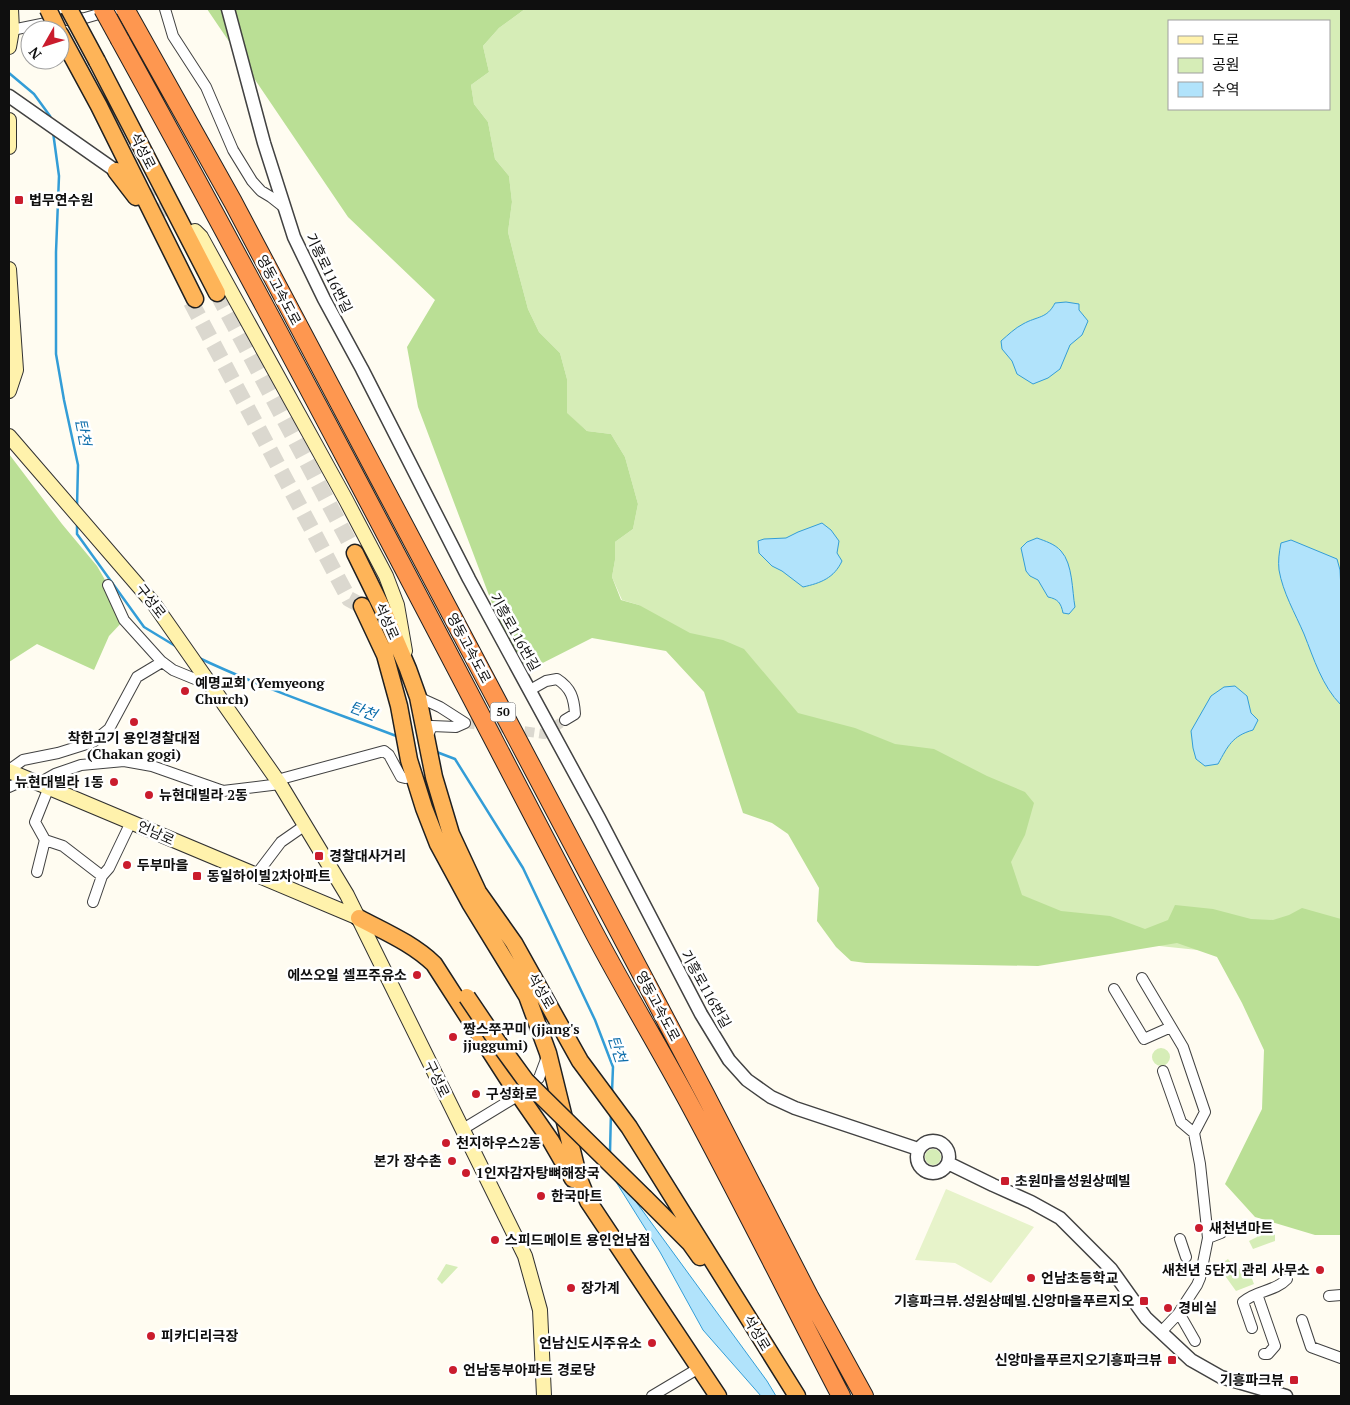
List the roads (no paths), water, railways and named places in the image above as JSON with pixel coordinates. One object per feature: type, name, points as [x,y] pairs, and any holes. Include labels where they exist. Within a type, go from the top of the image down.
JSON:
[{"type":"highway","name":"석성로","points":[[69,9],[217,293]]},
{"type":"highway","name":"영동고속도로","points":[[103,9],[214,210],[590,924],[690,1105],[841,1396]]},
{"type":"highway","name":"영동고속도로","points":[[125,9],[233,202],[705,1094],[808,1296],[864,1396]]},
{"type":"highway","name":"석성로","points":[[70,53],[99,106],[193,301],[135,196],[116,171]]},
{"type":"highway","name":"석성로","points":[[355,553],[383,610],[408,669],[419,702],[433,770],[451,834],[478,892],[514,943],[580,1061],[629,1127],[797,1396]]},
{"type":"highway","name":"석성로","points":[[362,606],[385,655],[399,706],[409,760],[438,844],[470,902],[527,996],[548,1053],[579,1179],[588,1201],[718,1396]]},
{"type":"highway","points":[[358,918],[401,930],[426,943],[447,966],[494,1038],[526,1080],[690,1243],[715,1277],[740,1319],[767,1350]]},
{"type":"highway","points":[[358,918],[410,944],[434,964],[551,1141],[588,1201]]},
{"type":"highway","points":[[560,1105],[561,1070],[563,1064],[580,1061]]},
{"type":"main road","points":[[9,58],[12,9]]},
{"type":"main road","points":[[9,120],[9,147]]},
{"type":"main road","points":[[195,231],[346,500],[386,576],[397,605],[408,669]]},
{"type":"main road","points":[[9,269],[13,374],[9,391]]},
{"type":"main road","name":"구성로","points":[[9,436],[154,604],[213,686],[278,782],[347,895],[525,1256],[540,1310],[544,1396]]},
{"type":"main road","name":"언남로","points":[[9,770],[358,918]]},
{"type":"street","points":[[12,30],[56,21],[85,18],[116,9]]},
{"type":"street","points":[[165,9],[174,36],[206,87],[233,150],[252,181],[285,208]]},
{"type":"street","name":"기흥로116번길","points":[[228,9],[264,143],[294,237],[324,299],[469,579],[599,818],[700,1014],[729,1060],[747,1080],[771,1097],[795,1108],[918,1149]]},
{"type":"street","points":[[9,96],[116,171]]},
{"type":"street","points":[[252,181],[262,188],[266,187],[273,179],[273,172]]},
{"type":"street","points":[[108,585],[124,620],[162,662],[173,670],[213,686]]},
{"type":"street","points":[[9,770],[22,760],[58,753],[93,742],[110,729],[137,677],[162,662]]},
{"type":"street","points":[[530,690],[546,681],[557,679],[566,684],[571,692],[576,714],[565,720]]},
{"type":"street","points":[[419,702],[440,706],[465,723],[456,727],[432,726],[429,733]]},
{"type":"street","points":[[9,787],[38,783],[55,774],[81,765],[124,761],[152,766],[223,791],[278,782],[384,751],[389,755],[401,777],[414,776]]},
{"type":"street","points":[[37,872],[44,840],[36,822],[38,783]]},
{"type":"street","points":[[93,902],[102,876],[109,868],[131,822]]},
{"type":"street","points":[[256,875],[281,842],[304,826]]},
{"type":"street","points":[[44,840],[63,846],[102,876]]},
{"type":"street","points":[[1142,978],[1182,1047],[1205,1112],[1194,1132],[1200,1164],[1208,1238],[1200,1278],[1179,1313],[1161,1332]]},
{"type":"street","points":[[1114,989],[1144,1039],[1171,1027]]},
{"type":"street","points":[[463,1129],[519,1094],[539,1078],[548,1053]]},
{"type":"street","points":[[1163,1072],[1181,1122],[1194,1132]]},
{"type":"street","points":[[926,1142],[937,1142],[946,1148],[948,1163],[937,1172],[927,1172],[919,1165],[917,1160],[918,1149],[926,1142]]},
{"type":"street","points":[[948,1163],[1031,1202],[1060,1218],[1111,1269],[1146,1318],[1191,1360],[1221,1377],[1286,1396]]},
{"type":"street","points":[[1208,1238],[1221,1232]]},
{"type":"street","points":[[1180,1239],[1186,1257]]},
{"type":"street","points":[[1252,1328],[1243,1302],[1248,1297],[1280,1286],[1287,1279]]},
{"type":"street","points":[[1257,1294],[1274,1346],[1268,1354],[1264,1354]]},
{"type":"street","points":[[1330,1296],[1341,1295]]},
{"type":"street","points":[[1179,1313],[1195,1341]]},
{"type":"street","points":[[1302,1320],[1311,1347],[1341,1358]]},
{"type":"street","points":[[652,1396],[699,1368]]},
{"type":"water","points":[[1055,303],[1079,304],[1079,310],[1088,321],[1082,335],[1070,345],[1060,369],[1048,378],[1033,384],[1017,374],[1012,361],[1002,349],[1001,341],[1028,321],[1045,315]]},
{"type":"water","points":[[822,523],[831,530],[839,541],[837,553],[842,561],[831,576],[816,584],[803,587],[772,566],[759,553],[758,541],[786,538]]},
{"type":"water","points":[[1037,538],[1059,549],[1068,563],[1075,607],[1069,614],[1063,613],[1058,602],[1048,597],[1038,580],[1030,576],[1026,571],[1021,548],[1027,542]]},
{"type":"water","points":[[1291,540],[1337,559],[1340,570],[1341,590],[1341,705],[1334,698],[1319,672],[1283,587],[1279,570],[1281,543]]},
{"type":"water","points":[[1235,686],[1247,696],[1251,713],[1258,720],[1253,730],[1240,735],[1231,742],[1218,764],[1205,766],[1196,759],[1191,731],[1211,696],[1224,687]]},
{"type":"water","points":[[609,1150],[615,1173],[776,1396],[761,1396],[703,1330],[660,1252],[606,1166]]},
{"type":"waterway","name":"탄천","points":[[9,73],[34,94],[51,119]]},
{"type":"waterway","name":"탄천","points":[[53,132],[59,176],[56,252],[56,354],[78,465],[77,507]]},
{"type":"waterway","name":"탄천","points":[[77,525],[77,534],[144,627],[177,647]]},
{"type":"waterway","name":"탄천","points":[[197,657],[272,689],[399,737]]},
{"type":"waterway","name":"탄천","points":[[434,751],[455,759],[523,868],[595,1020],[613,1067],[612,1092]]},
{"type":"waterway","name":"탄천","points":[[610,1152],[611,1112]]},
{"type":"tunnel","points":[[142,190],[178,218]]},
{"type":"tunnel","points":[[217,293],[355,553]]},
{"type":"tunnel","points":[[191,302],[349,599],[362,606]]},
{"type":"tunnel","points":[[465,723],[544,734],[565,720]]},
{"type":"place","name":"법무연수원","points":[[19,200]]},
{"type":"place","name":"예명교회 (Yemyeong Church)","points":[[185,691]]},
{"type":"place","name":"착한고기 용인경찰대점 (Chakan gogi)","points":[[134,722]]},
{"type":"place","name":"뉴현대빌라 1동","points":[[114,782]]},
{"type":"place","name":"뉴현대빌라 2동","points":[[149,795]]},
{"type":"place","name":"경찰대사거리","points":[[319,856]]},
{"type":"place","name":"두부마을","points":[[127,865]]},
{"type":"place","name":"동일하이빌2차아파트","points":[[197,876]]},
{"type":"place","name":"에쓰오일 셀프주유소","points":[[417,975]]},
{"type":"place","name":"짱스쭈꾸미 (jjang's jjuggumi)","points":[[453,1037]]},
{"type":"place","name":"구성화로","points":[[476,1094]]},
{"type":"place","name":"천지하우스2동","points":[[446,1143]]},
{"type":"place","name":"본가 장수촌","points":[[452,1161]]},
{"type":"place","name":"1인자감자탕뼈해장국","points":[[466,1173]]},
{"type":"place","name":"초원마을성원상떼빌","points":[[1005,1181]]},
{"type":"place","name":"한국마트","points":[[541,1196]]},
{"type":"place","name":"새천년마트","points":[[1199,1228]]},
{"type":"place","name":"스피드메이트 용인언남점","points":[[495,1240]]},
{"type":"place","name":"새천년 5단지 관리 사무소","points":[[1320,1270]]},
{"type":"place","name":"언남초등학교","points":[[1031,1278]]},
{"type":"place","name":"장가계","points":[[571,1288]]},
{"type":"place","name":"기흥파크뷰.성원상떼빌.신앙마을푸르지오","points":[[1144,1301]]},
{"type":"place","name":"경비실","points":[[1168,1308]]},
{"type":"place","name":"피카디리극장","points":[[151,1336]]},
{"type":"place","name":"언남신도시주유소","points":[[652,1343]]},
{"type":"place","name":"신앙마을푸르지오기흥파크뷰","points":[[1172,1360]]},
{"type":"place","name":"언남동부아파트 경로당","points":[[453,1370]]},
{"type":"place","name":"기흥파크뷰","points":[[1294,1380]]}]
